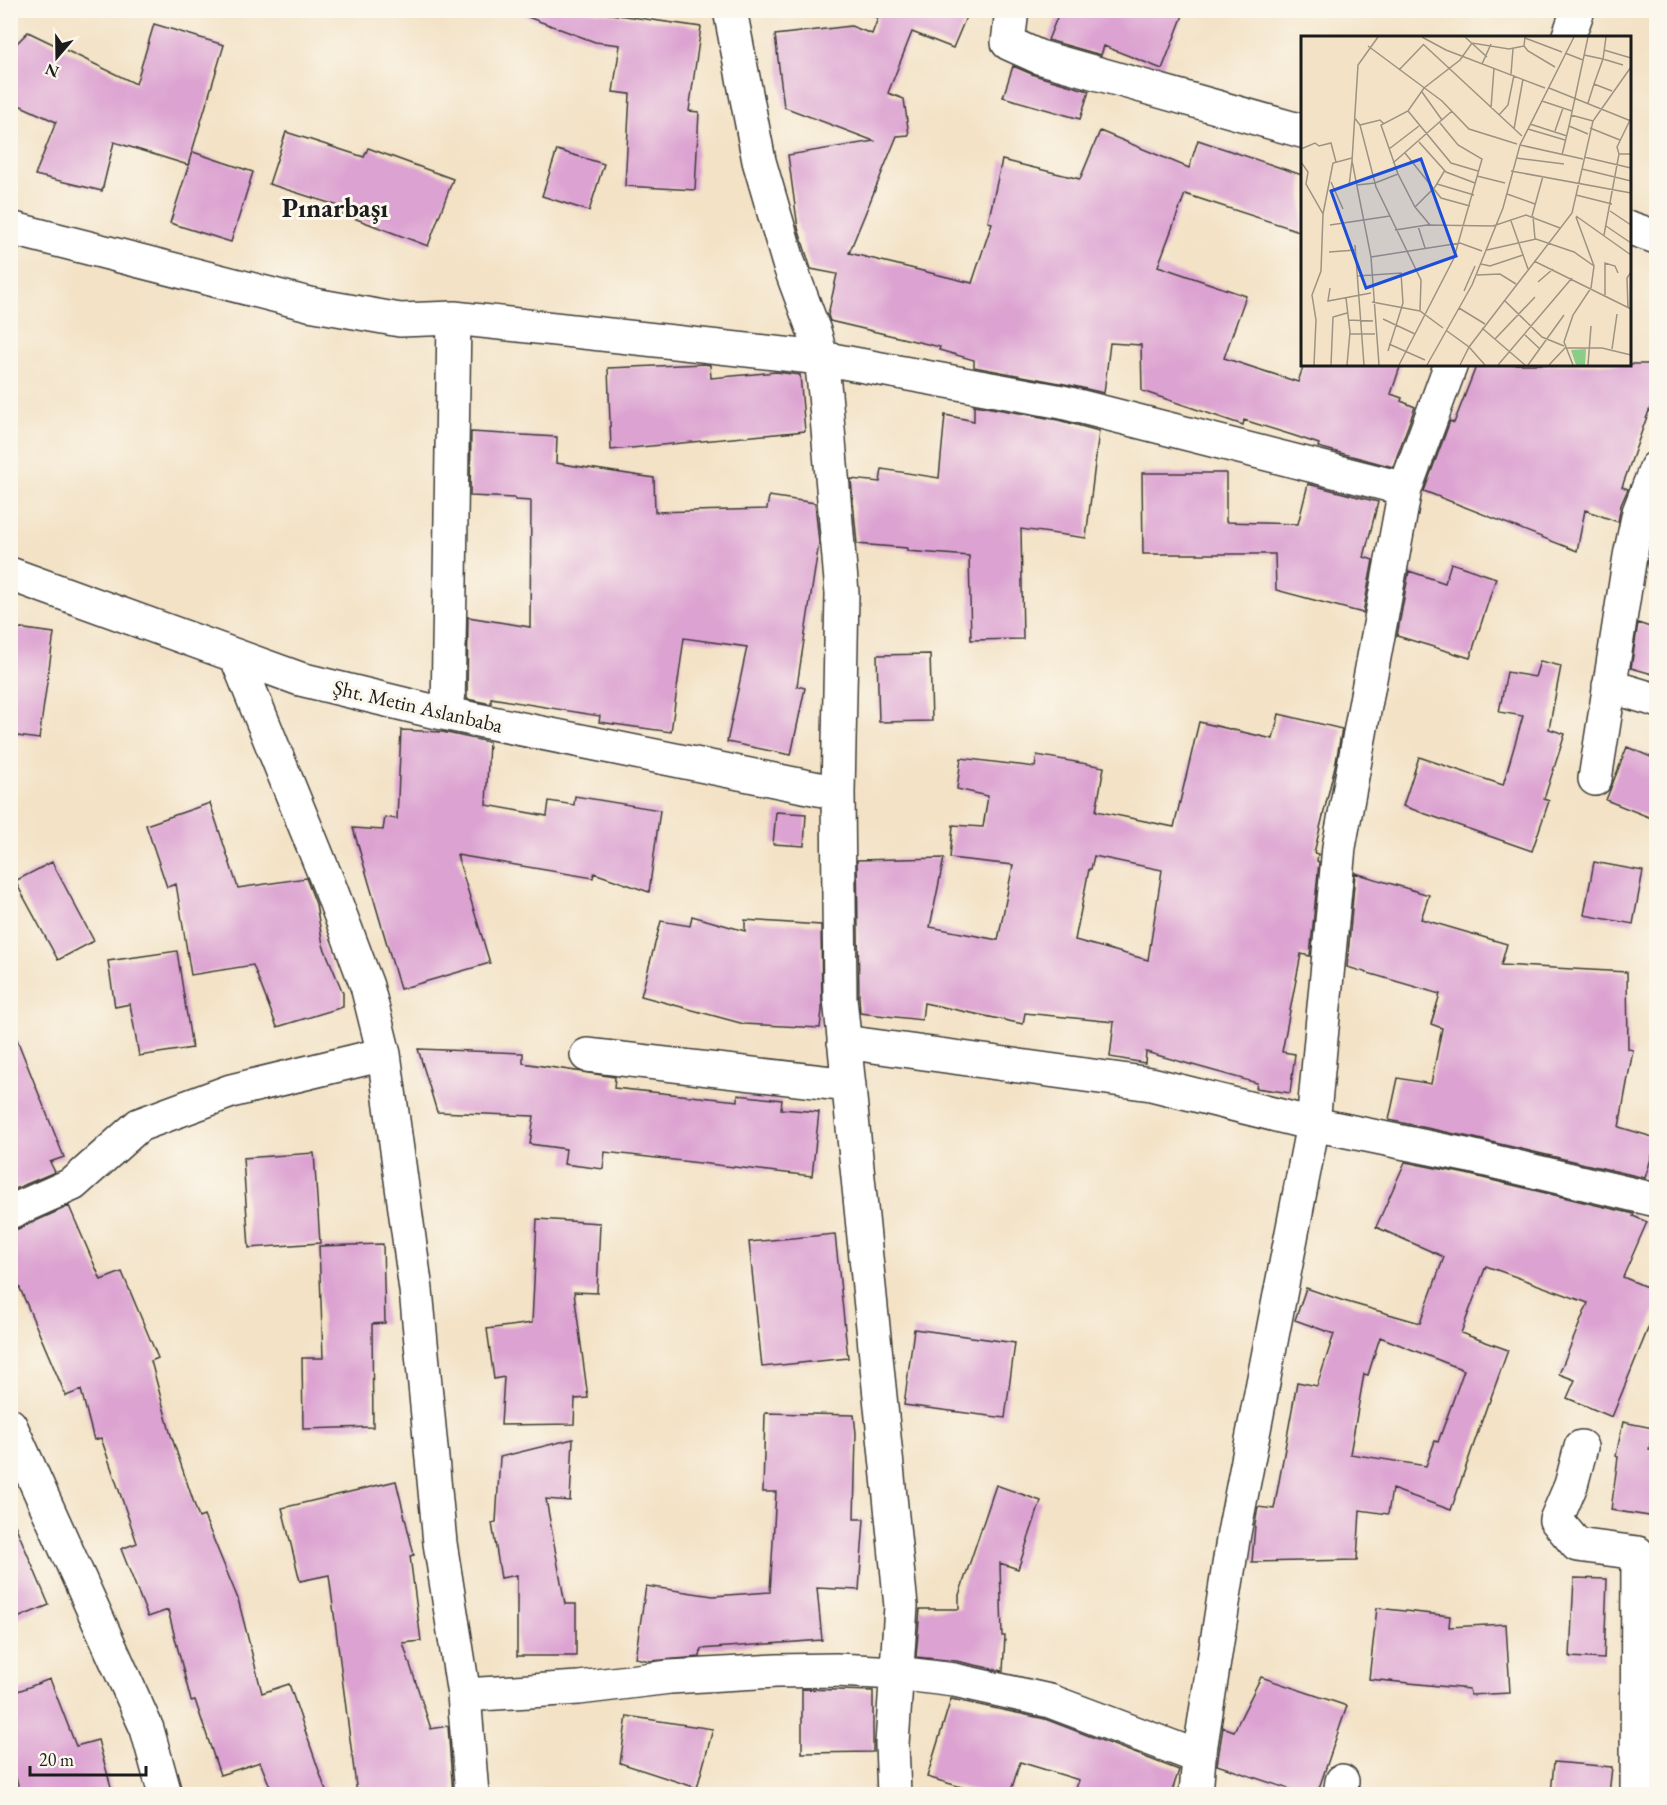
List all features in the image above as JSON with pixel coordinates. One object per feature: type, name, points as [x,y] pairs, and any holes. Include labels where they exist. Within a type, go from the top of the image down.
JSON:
[{"type":"street","points":[[730,10],[759,161],[789,264],[815,334],[821,358],[842,593],[838,793],[840,998],[901,1606],[892,1744],[894,1794]]},
{"type":"street","points":[[1012,10],[1008,43],[1039,57],[1301,131]]},
{"type":"street","points":[[1569,36],[1578,10]]},
{"type":"street","points":[[10,228],[309,304],[400,320],[454,318],[821,358],[1062,402],[1405,489]]},
{"type":"street","points":[[1631,229],[1656,237]]},
{"type":"street","points":[[448,714],[454,318]]},
{"type":"street","points":[[1196,1794],[1199,1757],[1234,1533],[1313,1124],[1339,847],[1405,489],[1450,366]]},
{"type":"street","points":[[1595,779],[1618,623],[1639,512],[1656,468]]},
{"type":"street","name":"Şht. Metin Aslanbaba","points":[[10,574],[300,679],[448,714],[838,793]]},
{"type":"street","points":[[236,656],[368,986],[384,1054],[416,1290],[440,1543],[464,1695],[472,1794]]},
{"type":"street","points":[[1609,686],[1656,700]]},
{"type":"street","points":[[844,1042],[1151,1084],[1313,1124],[1470,1156],[1656,1200]]},
{"type":"street","points":[[10,1212],[73,1184],[139,1125],[231,1091],[384,1054]]},
{"type":"street","points":[[587,1055],[849,1084]]},
{"type":"street","points":[[10,1425],[147,1729],[165,1794]]},
{"type":"street","points":[[1581,1446],[1571,1485],[1556,1520],[1577,1545],[1638,1553],[1637,1794]]},
{"type":"street","points":[[464,1695],[579,1688],[670,1677],[776,1671],[836,1670],[897,1673],[954,1680],[1050,1701],[1199,1757]]},
{"type":"building","points":[[526,10],[583,10],[701,27],[689,111],[699,112],[695,190],[625,186],[630,94],[613,92],[620,45],[595,42],[525,16]]},
{"type":"building","points":[[863,10],[969,10],[953,48],[912,32],[888,93],[904,99],[909,135],[897,136],[849,253],[972,283],[992,223],[988,222],[1002,160],[1080,179],[1100,131],[1189,168],[1198,140],[1301,175],[1301,232],[1185,194],[1158,266],[1246,296],[1224,358],[1298,382],[1303,366],[1400,366],[1391,394],[1415,407],[1393,467],[1318,447],[1319,444],[1244,420],[1243,425],[1142,391],[1141,345],[1110,343],[1104,393],[974,367],[974,360],[939,350],[940,347],[830,321],[828,315],[837,274],[811,269],[798,228],[788,155],[874,141],[784,107],[775,35],[851,26],[872,34],[878,18]]},
{"type":"building","points":[[1060,10],[1185,10],[1162,69],[1104,46],[1101,55],[1048,40]]},
{"type":"building","points":[[154,24],[224,45],[188,165],[114,142],[102,191],[35,175],[56,122],[10,101],[10,50],[28,32],[136,84]]},
{"type":"building","points":[[1013,66],[1034,75],[1089,91],[1080,119],[1003,97]]},
{"type":"building","points":[[286,132],[364,157],[368,148],[453,179],[428,246],[343,214],[345,208],[269,184]]},
{"type":"building","points":[[557,150],[604,164],[589,211],[542,196]]},
{"type":"building","points":[[193,152],[253,172],[231,242],[170,223]]},
{"type":"building","points":[[1656,364],[1656,391],[1622,487],[1628,489],[1621,505],[1618,522],[1585,510],[1577,551],[1424,491],[1450,421],[1454,423],[1476,366]]},
{"type":"building","points":[[710,365],[711,378],[776,372],[800,375],[805,431],[611,450],[608,368]]},
{"type":"building","points":[[974,405],[1058,420],[1099,431],[1086,538],[1021,529],[1023,639],[971,640],[969,556],[857,544],[851,479],[880,482],[882,469],[939,478],[945,415],[974,421]]},
{"type":"building","points":[[471,432],[557,437],[556,463],[654,478],[655,512],[767,509],[769,496],[815,503],[819,543],[797,686],[805,688],[791,755],[727,742],[747,647],[684,638],[671,732],[599,722],[600,716],[491,698],[491,704],[467,699],[468,617],[530,627],[531,501],[470,496]]},
{"type":"building","points":[[1142,473],[1226,473],[1226,522],[1298,524],[1308,484],[1378,502],[1364,557],[1373,560],[1363,613],[1276,590],[1275,554],[1143,554]]},
{"type":"building","points":[[1451,563],[1496,578],[1470,658],[1397,636],[1409,571],[1445,583]]},
{"type":"building","points":[[1638,623],[1656,629],[1656,675],[1631,668]]},
{"type":"building","points":[[10,627],[54,633],[39,739],[10,735]]},
{"type":"building","points":[[930,654],[932,721],[879,722],[877,655]]},
{"type":"building","points":[[1540,661],[1561,666],[1549,729],[1565,734],[1544,799],[1549,801],[1532,851],[1403,806],[1419,757],[1503,785],[1523,716],[1499,712],[1507,672],[1535,677]]},
{"type":"building","points":[[1279,714],[1342,729],[1314,853],[1318,854],[1317,861],[1319,862],[1310,956],[1301,954],[1282,1052],[1295,1054],[1290,1093],[1256,1088],[1257,1083],[1146,1052],[1145,1063],[1110,1057],[1114,1022],[1025,1013],[1023,1024],[924,1003],[922,1020],[860,1013],[857,860],[944,858],[930,927],[998,940],[1013,865],[950,858],[953,825],[983,827],[988,796],[957,789],[961,758],[1035,767],[1037,755],[1104,767],[1096,811],[1174,827],[1199,722],[1273,739]],"holes":[[[1094,856],[1162,870],[1148,960],[1075,940],[1089,869],[1091,869]]]},
{"type":"building","points":[[401,730],[442,732],[489,742],[486,805],[547,816],[549,801],[574,805],[575,796],[660,810],[649,892],[594,873],[593,878],[457,855],[490,963],[400,989],[353,828],[383,830],[385,817],[397,819]]},
{"type":"building","points":[[1627,747],[1656,759],[1656,820],[1606,800]]},
{"type":"building","points":[[210,803],[238,888],[306,878],[316,904],[323,945],[343,993],[343,1007],[277,1027],[253,965],[191,975],[176,884],[167,887],[146,825]]},
{"type":"building","points":[[776,812],[806,814],[804,846],[773,844]]},
{"type":"building","points":[[52,862],[94,941],[58,960],[15,881]]},
{"type":"building","points":[[1594,862],[1643,871],[1633,924],[1584,915]]},
{"type":"building","points":[[1355,873],[1429,895],[1421,919],[1507,944],[1501,965],[1627,972],[1628,1049],[1633,1050],[1619,1127],[1656,1138],[1645,1178],[1389,1120],[1398,1078],[1431,1084],[1442,1028],[1431,1024],[1440,994],[1347,967]]},
{"type":"building","points":[[692,916],[745,931],[745,920],[821,925],[822,1010],[820,1028],[744,1024],[641,996],[661,921],[690,926]]},
{"type":"building","points":[[177,951],[192,1048],[139,1056],[130,1004],[115,1007],[108,961]]},
{"type":"building","points":[[10,1027],[12,1027],[64,1157],[50,1162],[55,1172],[10,1191]]},
{"type":"building","points":[[418,1049],[523,1053],[523,1063],[615,1077],[614,1088],[738,1101],[738,1095],[782,1100],[781,1109],[819,1112],[812,1176],[605,1152],[603,1169],[564,1164],[566,1149],[530,1144],[534,1116],[437,1112]]},
{"type":"building","points":[[314,1153],[320,1243],[249,1248],[243,1158]]},
{"type":"building","points":[[1405,1162],[1466,1174],[1634,1214],[1633,1216],[1647,1222],[1623,1277],[1656,1291],[1656,1309],[1612,1417],[1567,1398],[1575,1380],[1559,1374],[1588,1303],[1486,1266],[1461,1333],[1508,1350],[1451,1510],[1392,1489],[1388,1514],[1360,1510],[1357,1560],[1252,1562],[1258,1507],[1274,1509],[1297,1382],[1317,1386],[1334,1334],[1295,1320],[1306,1288],[1420,1323],[1444,1257],[1376,1227]],"holes":[[[1380,1337],[1464,1370],[1438,1442],[1435,1441],[1426,1466],[1350,1454],[1364,1374],[1368,1375]]]},
{"type":"building","points":[[69,1206],[101,1280],[122,1272],[158,1358],[151,1361],[170,1432],[199,1518],[204,1516],[238,1599],[262,1693],[289,1684],[327,1794],[273,1794],[260,1762],[220,1775],[195,1700],[191,1701],[168,1610],[148,1617],[121,1549],[137,1543],[101,1438],[94,1440],[81,1390],[66,1396],[10,1265],[10,1230],[18,1229]]},
{"type":"building","points":[[537,1219],[600,1223],[597,1293],[574,1292],[588,1398],[575,1399],[574,1424],[501,1425],[504,1377],[494,1379],[487,1329],[532,1323]]},
{"type":"building","points":[[835,1234],[848,1358],[762,1367],[749,1242]]},
{"type":"building","points":[[383,1244],[385,1323],[372,1324],[373,1427],[303,1429],[302,1358],[323,1358],[319,1246]]},
{"type":"building","points":[[914,1329],[1015,1343],[1005,1418],[904,1405]]},
{"type":"building","points":[[765,1413],[854,1415],[856,1433],[854,1519],[864,1519],[859,1590],[817,1588],[822,1640],[701,1649],[700,1657],[650,1661],[635,1658],[646,1586],[713,1596],[770,1592],[776,1492],[763,1492]]},
{"type":"building","points":[[1623,1422],[1653,1428],[1649,1450],[1656,1452],[1656,1517],[1611,1510],[1618,1457],[1616,1456]]},
{"type":"building","points":[[573,1439],[570,1501],[546,1499],[565,1604],[576,1604],[576,1656],[517,1656],[517,1575],[501,1578],[492,1523],[496,1522],[500,1457]]},
{"type":"building","points":[[396,1481],[414,1555],[410,1556],[421,1641],[403,1643],[431,1729],[448,1726],[453,1794],[357,1794],[329,1575],[300,1581],[282,1508]]},
{"type":"building","points":[[996,1485],[1041,1501],[1018,1569],[1000,1563],[1002,1636],[1005,1636],[1003,1671],[956,1661],[916,1657],[920,1609],[959,1609],[959,1595]]},
{"type":"building","points":[[10,1513],[49,1605],[10,1621]]},
{"type":"building","points":[[1574,1578],[1607,1579],[1604,1659],[1570,1657]]},
{"type":"building","points":[[1377,1608],[1450,1616],[1449,1627],[1506,1624],[1510,1693],[1470,1695],[1469,1689],[1369,1679]]},
{"type":"building","points":[[1261,1677],[1347,1706],[1317,1794],[1304,1794],[1217,1765],[1223,1727],[1234,1731]]},
{"type":"building","points":[[50,1679],[76,1746],[98,1740],[113,1794],[21,1794],[10,1759],[10,1694]]},
{"type":"building","points":[[802,1689],[873,1691],[873,1752],[802,1753]]},
{"type":"building","points":[[951,1699],[1045,1719],[1179,1770],[1171,1794],[1074,1794],[1079,1780],[1020,1762],[1010,1794],[985,1794],[927,1777]]},
{"type":"building","points":[[627,1716],[713,1729],[697,1788],[620,1763]]},
{"type":"building","points":[[1554,1762],[1612,1767],[1609,1794],[1551,1794]]},
{"type":"district","name":"Pınarbaşı","points":[[335,207]]}]
